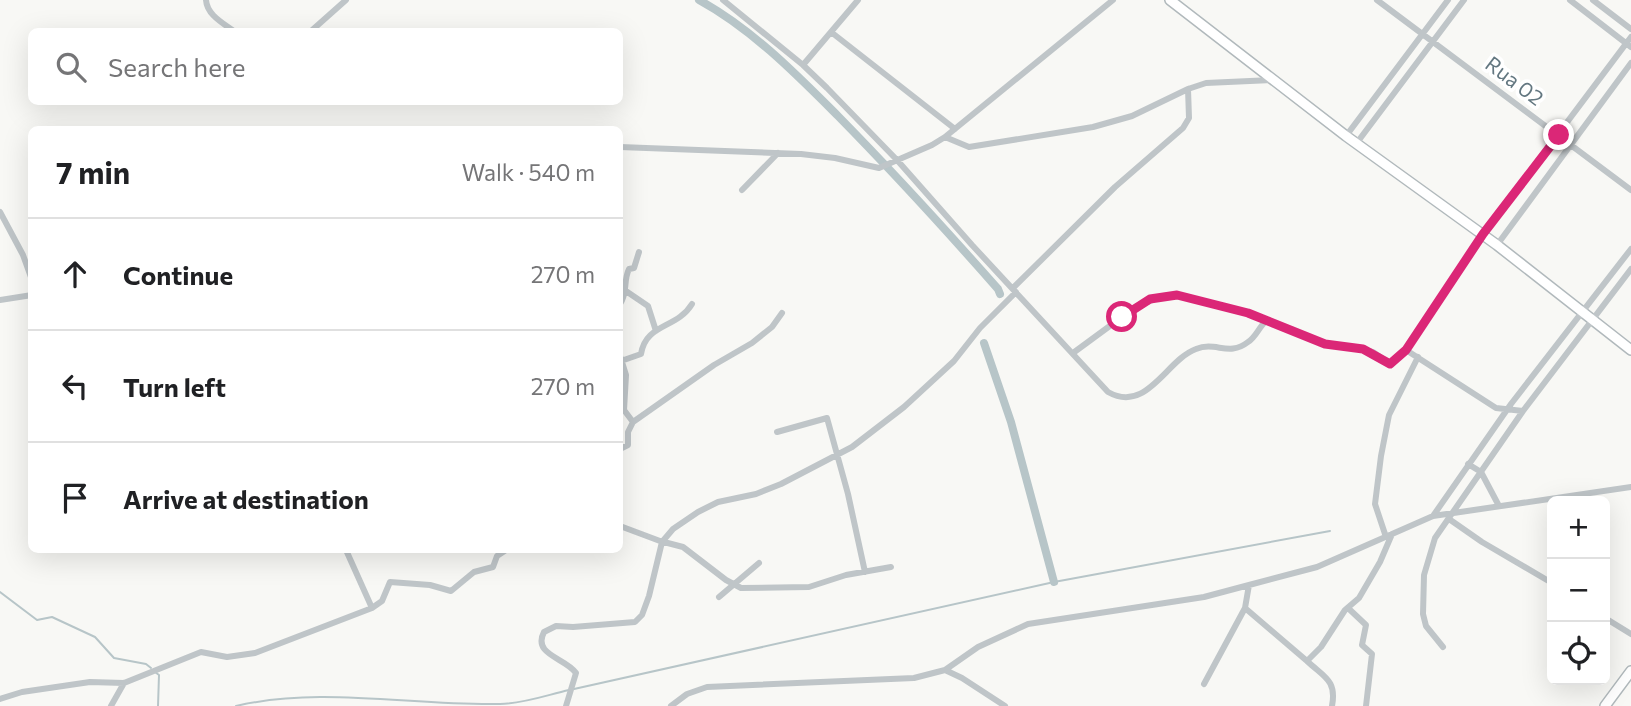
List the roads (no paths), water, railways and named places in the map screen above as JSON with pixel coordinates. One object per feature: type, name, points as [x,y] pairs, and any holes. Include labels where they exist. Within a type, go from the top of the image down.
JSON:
[{"type":"street","points":[[205,0],[206,9],[230,28]]},
{"type":"street","points":[[314,28],[346,0]]},
{"type":"street","points":[[723,0],[732,2],[803,65],[897,160],[1108,392],[1125,397],[1146,391],[1195,349],[1211,346],[1227,351],[1248,343],[1266,321]]},
{"type":"street","points":[[803,65],[858,0]]},
{"type":"street","points":[[623,147],[778,153],[835,158],[879,168],[945,137],[1113,0]]},
{"type":"street","points":[[1170,0],[1356,144],[1483,234],[1631,350]]},
{"type":"street","name":"Rua 02","points":[[1377,0],[1631,190]]},
{"type":"street","points":[[1346,136],[1448,0]]},
{"type":"street","points":[[1356,144],[1464,0]]},
{"type":"street","points":[[1073,353],[1137,306],[1163,296],[1177,295],[1248,313],[1325,344],[1363,349],[1390,364],[1406,350],[1483,234],[1630,42],[1570,0]]},
{"type":"street","points":[[1593,0],[1631,29]]},
{"type":"street","points":[[831,32],[955,129]]},
{"type":"street","points":[[1497,245],[1631,62]]},
{"type":"street","points":[[945,137],[969,147],[1093,127],[1132,116],[1206,83],[1272,80]]},
{"type":"street","points":[[566,706],[576,673],[572,667],[544,651],[541,636],[556,626],[635,622],[642,615],[649,596],[662,542],[673,529],[718,502],[755,494],[838,456],[918,395],[954,361],[1014,290],[1102,199],[1183,128],[1189,118],[1188,89]]},
{"type":"street","points":[[742,190],[778,153]]},
{"type":"street","points":[[0,212],[28,269]]},
{"type":"street","points":[[1433,516],[1506,410],[1631,249]]},
{"type":"street","points":[[639,252],[634,268],[629,269],[625,276],[623,289],[648,306],[656,331]]},
{"type":"street","points":[[1443,647],[1426,626],[1422,592],[1435,538],[1523,411],[1631,269]]},
{"type":"street","points":[[0,300],[28,294]]},
{"type":"street","points":[[623,357],[641,354],[643,343],[656,331],[685,316],[692,304]]},
{"type":"street","points":[[623,448],[628,445],[628,432],[633,422],[714,365],[752,344],[772,327],[782,313]]},
{"type":"street","points":[[1406,350],[1496,408],[1523,411]]},
{"type":"street","points":[[1307,661],[1321,647],[1348,608],[1359,598],[1368,584],[1389,535],[1376,504],[1382,447],[1389,415],[1418,357]]},
{"type":"street","points":[[623,366],[626,375],[624,410],[633,422]]},
{"type":"street","points":[[777,432],[827,418],[865,572]]},
{"type":"street","points":[[1468,464],[1481,472],[1499,506]]},
{"type":"street","points":[[671,706],[687,694],[706,687],[914,678],[945,670],[978,647],[1028,624],[1204,597],[1317,567],[1433,516],[1450,516],[1499,506],[1631,487]]},
{"type":"street","points":[[1450,516],[1482,542],[1547,580]]},
{"type":"street","points":[[623,527],[684,547],[733,585],[751,588],[800,588],[891,566]]},
{"type":"street","points":[[347,553],[372,608]]},
{"type":"street","points":[[492,553],[497,556]]},
{"type":"street","points":[[0,699],[22,692],[90,682],[124,683],[201,652],[227,657],[255,653],[372,608],[382,601],[390,582],[430,584],[452,591],[474,572],[493,567],[497,556],[502,553]]},
{"type":"street","points":[[719,597],[759,564]]},
{"type":"street","points":[[1204,684],[1245,608],[1249,585]]},
{"type":"street","points":[[1245,608],[1324,676],[1335,692],[1332,706]]},
{"type":"street","points":[[1348,608],[1366,625],[1362,645],[1372,654],[1366,706]]},
{"type":"street","points":[[1610,621],[1631,634]]},
{"type":"street","points":[[945,670],[1004,706]]},
{"type":"street","points":[[1611,704],[1631,671]]},
{"type":"street","points":[[111,706],[124,683]]},
{"type":"waterway","points":[[699,0],[755,38],[806,84],[919,201],[1000,294]]},
{"type":"waterway","points":[[984,343],[1011,422],[1054,582]]},
{"type":"waterway","points":[[574,689],[1054,582],[1330,531]]},
{"type":"waterway","points":[[0,592],[37,620],[52,617],[95,637],[114,658],[146,664],[151,668]]},
{"type":"waterway","points":[[155,672],[159,675],[158,706]]},
{"type":"waterway","points":[[236,706],[268,700],[334,697],[508,704],[569,690]]}]
